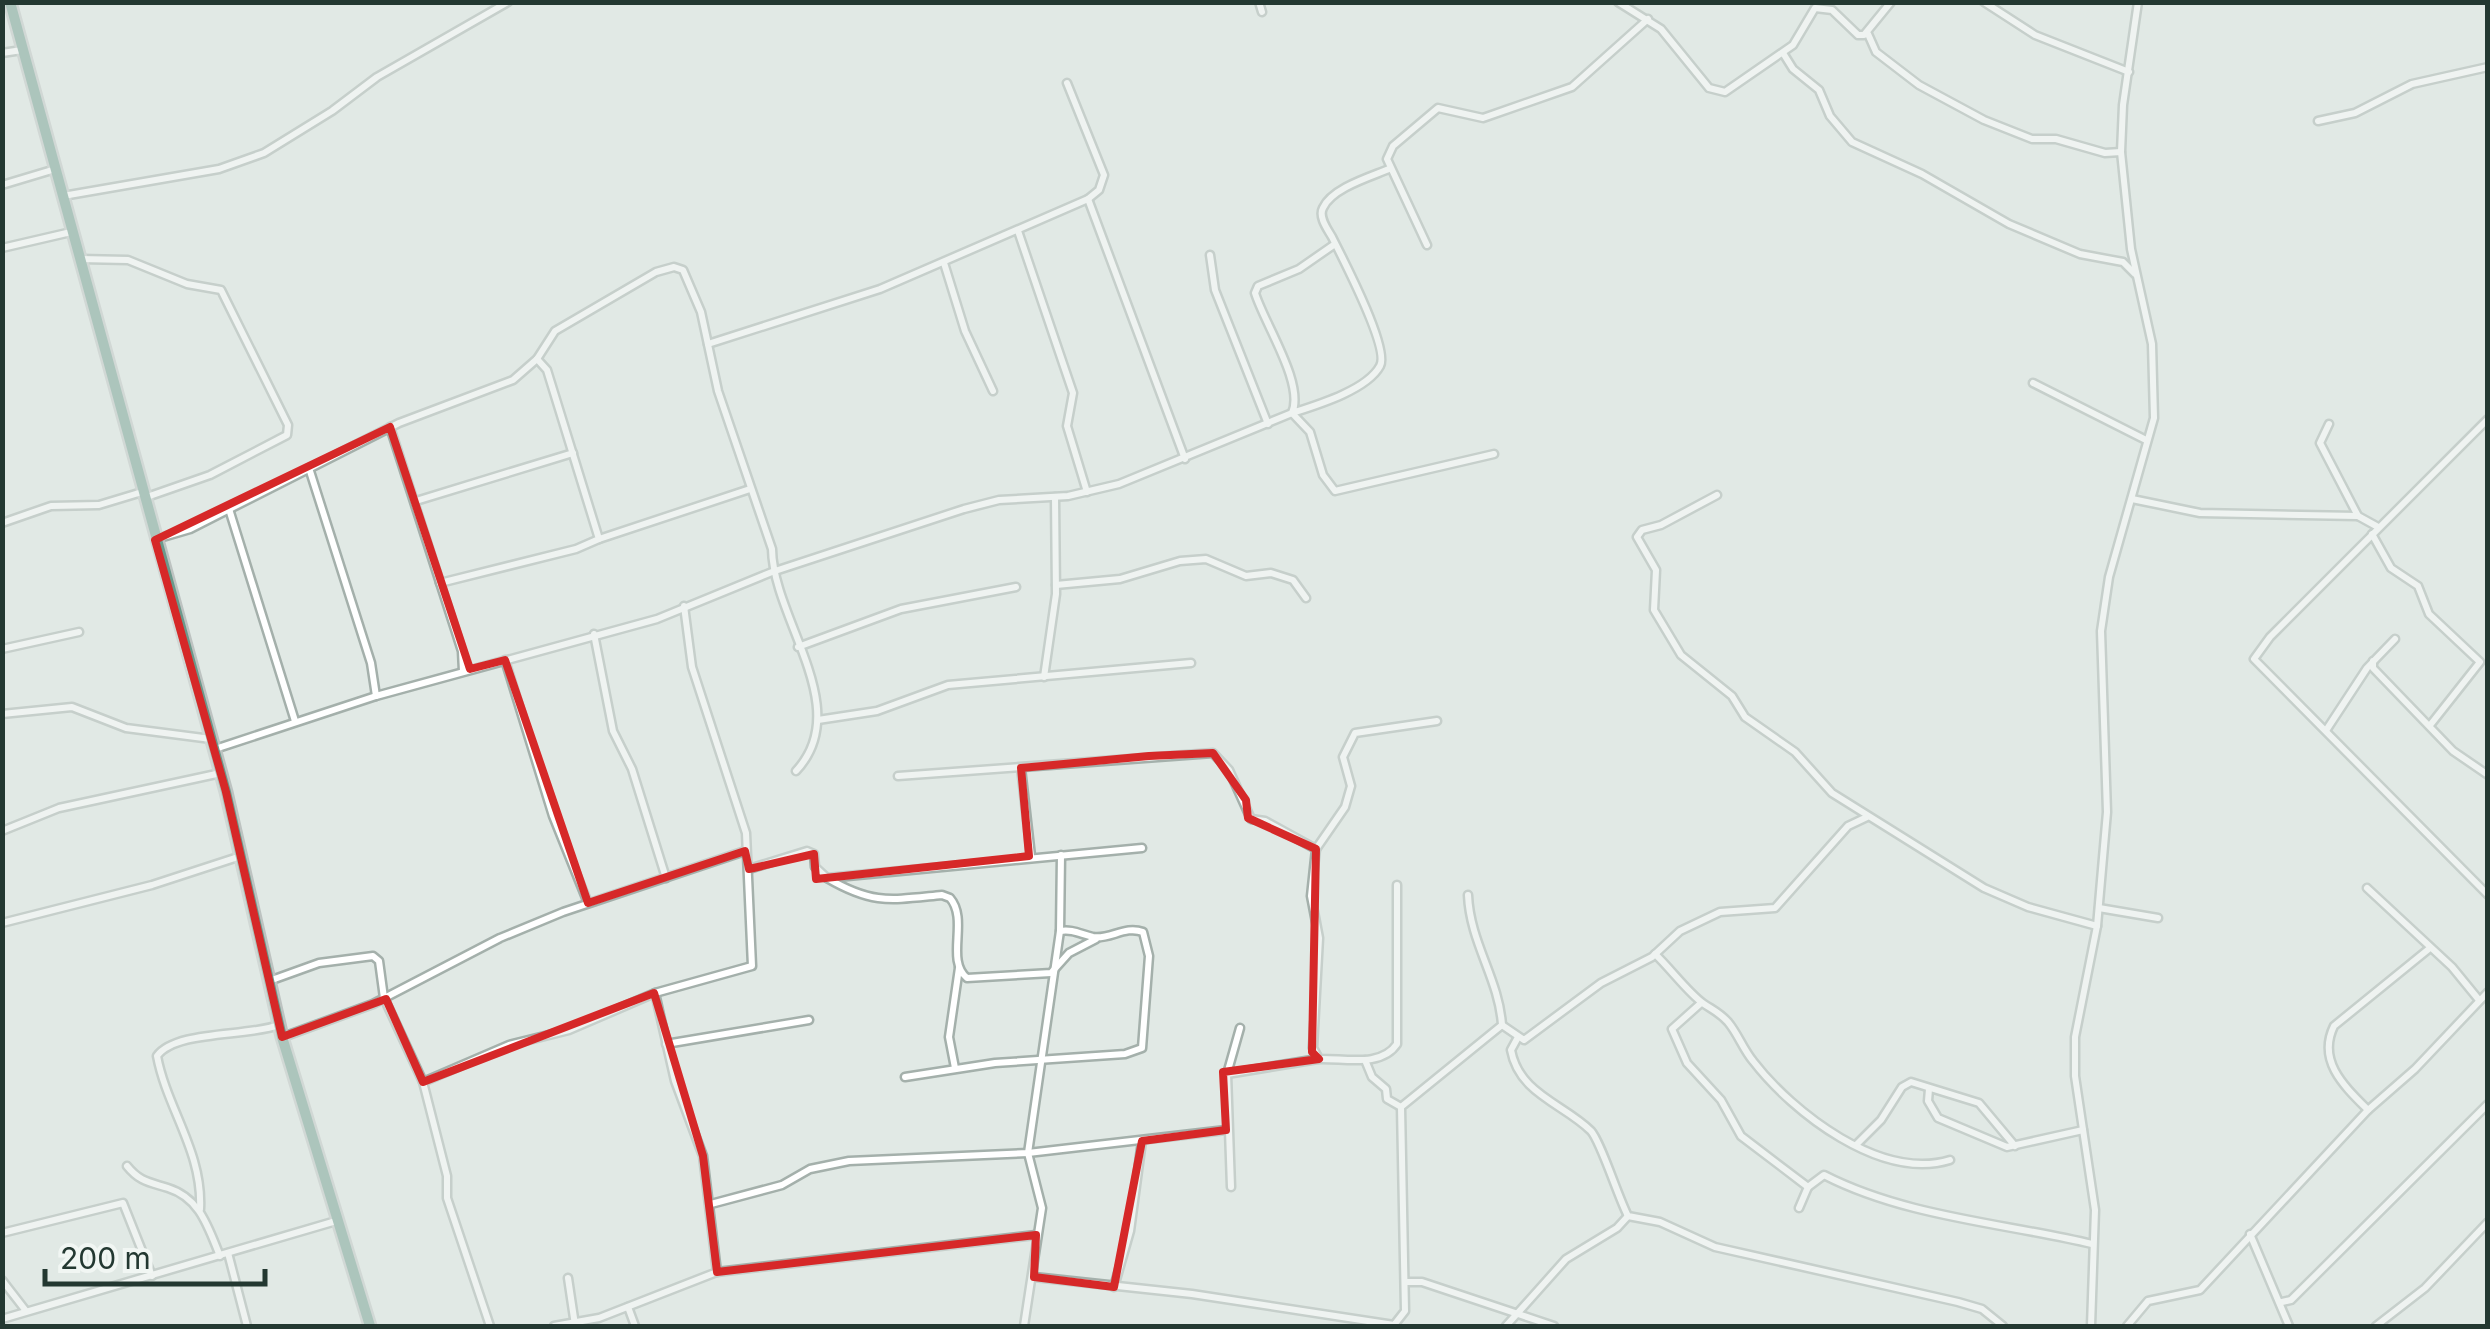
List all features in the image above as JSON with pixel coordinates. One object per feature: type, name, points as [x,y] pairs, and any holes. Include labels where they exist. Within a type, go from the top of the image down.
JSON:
[{"type":"main road","points":[[10,2],[52,170],[221,773],[280,1031],[370,1326]]},
{"type":"street","points":[[62,197],[174,178],[264,153],[332,112],[377,77],[508,2]]},
{"type":"street","points":[[1259,2],[1262,12]]},
{"type":"street","points":[[1618,2],[1648,19],[1709,88],[1719,92],[1731,90],[1783,53],[1802,34],[1820,4],[1858,35],[1868,34],[1892,2]]},
{"type":"street","points":[[1984,2],[2035,34],[2129,72]]},
{"type":"street","points":[[2091,1326],[2095,1210],[2075,1037],[2097,926],[2106,812],[2101,631],[2109,577],[2154,418],[2154,362],[2149,322],[2136,274],[2121,152],[2138,2]]},
{"type":"street","points":[[1428,245],[1404,189],[1389,169],[1387,158],[1393,146],[1438,108],[1484,118],[1572,88],[1633,38],[1648,19]]},
{"type":"street","points":[[1868,34],[1876,52],[1919,85],[1984,120],[2032,140],[2056,139],[2105,153],[2121,152]]},
{"type":"street","points":[[2,53],[22,50]]},
{"type":"street","points":[[1783,53],[1793,69],[1819,90],[1830,116],[1852,142],[1922,174],[2008,224],[2080,254],[2123,262],[2136,274]]},
{"type":"street","points":[[2318,120],[2355,113],[2412,84],[2488,67]]},
{"type":"street","points":[[708,344],[944,263],[1088,200],[1099,190],[1104,175],[1067,83]]},
{"type":"street","points":[[2,714],[72,707],[126,728],[212,744],[463,670],[657,619],[772,572],[999,500],[1087,492],[1186,459],[1292,414],[1367,379],[1379,369],[1384,358],[1322,217],[1322,208],[1363,180],[1389,169]]},
{"type":"street","points":[[2,185],[52,170]]},
{"type":"street","points":[[1088,200],[1186,459]]},
{"type":"street","points":[[1018,231],[1073,393],[1066,426],[1087,492]]},
{"type":"street","points":[[2,248],[71,232]]},
{"type":"street","points":[[1292,414],[1296,403],[1286,367],[1255,294],[1258,286],[1299,269],[1335,244]]},
{"type":"street","points":[[1210,255],[1216,290],[1268,424]]},
{"type":"street","points":[[2,523],[52,506],[99,505],[210,475],[290,430],[221,290],[187,284],[128,260],[79,260]]},
{"type":"street","points":[[944,263],[965,331],[993,392]]},
{"type":"street","points":[[155,540],[190,529],[390,427],[512,380],[537,359],[555,330],[656,272],[674,267],[683,270],[708,344],[718,390],[772,548],[772,572],[815,691],[818,720],[813,748],[796,772]]},
{"type":"street","points":[[537,359],[547,370],[599,539]]},
{"type":"street","points":[[2033,383],[2146,440]]},
{"type":"street","points":[[1292,414],[1316,443],[1323,475],[1335,491],[1494,454]]},
{"type":"street","points":[[2488,419],[2375,530],[2254,659],[2488,894]]},
{"type":"street","points":[[2330,424],[2320,443],[2358,516],[2375,530],[2392,568],[2408,575],[2418,586],[2429,614],[2480,662],[2431,724]]},
{"type":"street","points":[[390,427],[462,651],[463,670]]},
{"type":"street","points":[[416,501],[573,453]]},
{"type":"street","points":[[309,468],[371,664],[376,696]]},
{"type":"street","points":[[440,583],[576,549],[750,489]]},
{"type":"street","points":[[1717,495],[1661,526],[1642,530],[1637,537],[1656,570],[1654,610],[1680,655],[1732,696],[1744,717],[1795,752],[1832,793],[1868,817],[2008,900],[2097,926]]},
{"type":"street","points":[[1044,677],[1056,585],[1055,497]]},
{"type":"street","points":[[2132,499],[2200,512],[2358,516]]},
{"type":"street","points":[[228,509],[295,721]]},
{"type":"street","points":[[1056,585],[1120,579],[1180,561],[1206,559],[1246,576],[1271,573],[1294,580],[1306,598]]},
{"type":"street","points":[[798,648],[901,609],[1016,588]]},
{"type":"street","points":[[423,1082],[509,1046],[569,1030],[655,993],[752,966],[746,833],[692,667],[684,606]]},
{"type":"street","points":[[2,649],[79,632]]},
{"type":"street","points":[[594,634],[613,731],[632,769],[666,878]]},
{"type":"street","points":[[2327,729],[2373,661],[2396,639]]},
{"type":"street","points":[[506,660],[553,816],[588,903]]},
{"type":"street","points":[[2373,661],[2373,668],[2453,751],[2488,776]]},
{"type":"street","points":[[818,720],[877,711],[948,685],[1191,664]]},
{"type":"street","points":[[1319,1059],[1313,1048],[1319,938],[1311,896],[1316,849],[1345,807],[1351,786],[1343,757],[1355,733],[1436,720]]},
{"type":"street","points":[[898,776],[1213,754],[1229,770],[1250,819],[1265,822],[1316,849]]},
{"type":"street","points":[[1021,768],[1031,856]]},
{"type":"street","points":[[2,831],[60,808],[221,773]]},
{"type":"street","points":[[1517,1038],[1534,1034],[1601,983],[1655,954],[1680,930],[1720,912],[1758,910],[1782,903],[1848,826],[1868,817]]},
{"type":"street","points":[[827,878],[1142,848]]},
{"type":"street","points":[[200,1210],[199,1181],[188,1134],[157,1056],[163,1047],[190,1039],[280,1031],[384,998],[500,938],[588,903],[745,851]]},
{"type":"street","points":[[749,870],[807,851],[814,854],[814,867],[860,898],[881,902],[942,895],[950,898],[958,918],[959,967],[949,1037],[955,1068]]},
{"type":"street","points":[[1024,1326],[1042,1208],[1028,1153],[1060,931],[1061,855]]},
{"type":"street","points":[[2,923],[152,886],[242,856]]},
{"type":"street","points":[[1227,1074],[1319,1059],[1365,1060],[1390,1054],[1397,1044],[1397,884]]},
{"type":"street","points":[[2367,888],[2452,967],[2479,1000]]},
{"type":"street","points":[[1468,896],[1471,933],[1495,980],[1502,1025],[1517,1038]]},
{"type":"street","points":[[2099,908],[2158,918]]},
{"type":"street","points":[[905,1076],[1142,1048],[1149,956],[1146,938],[1133,928],[1097,938],[1069,953],[1051,973],[967,978],[959,967]]},
{"type":"street","points":[[1060,931],[1074,930],[1097,938]]},
{"type":"street","points":[[2368,1110],[2331,1066],[2326,1044],[2329,1036],[2334,1026],[2430,948]]},
{"type":"street","points":[[1655,954],[1701,1003],[1727,1022],[1751,1059],[1790,1101],[1857,1144],[1902,1162],[1930,1166],[1950,1160]]},
{"type":"street","points":[[269,981],[319,963],[373,956],[385,984],[384,998],[423,1082],[447,1176],[447,1198],[490,1326]]},
{"type":"street","points":[[2128,1326],[2148,1301],[2200,1290],[2250,1233],[2338,1147],[2368,1110],[2415,1069],[2488,992]]},
{"type":"street","points":[[655,993],[666,1044],[703,1156],[717,1272]]},
{"type":"street","points":[[1701,1003],[1672,1029],[1688,1063],[1721,1100],[1741,1136],[1808,1187]]},
{"type":"street","points":[[666,1044],[809,1020]]},
{"type":"street","points":[[1401,1107],[1502,1025]]},
{"type":"street","points":[[1231,1188],[1227,1074],[1240,1028]]},
{"type":"street","points":[[1517,1038],[1512,1057],[1530,1086],[1598,1140],[1609,1180],[1628,1216]]},
{"type":"street","points":[[1365,1060],[1372,1077],[1386,1089],[1387,1099],[1401,1107]]},
{"type":"street","points":[[1857,1144],[1881,1120],[1902,1086],[1911,1082],[1980,1103],[2015,1146]]},
{"type":"street","points":[[1929,1088],[1928,1101],[1938,1118],[2008,1148],[2083,1130]]},
{"type":"street","points":[[2282,1302],[2291,1300],[2338,1256],[2488,1104]]},
{"type":"street","points":[[1034,1277],[1192,1294],[1395,1326],[1405,1311],[1401,1107]]},
{"type":"street","points":[[711,1204],[782,1185],[810,1169],[849,1161],[1028,1153],[1226,1130]]},
{"type":"street","points":[[1114,1287],[1130,1231],[1142,1141]]},
{"type":"street","points":[[127,1166],[140,1182],[172,1189],[200,1210],[224,1254],[248,1326]]},
{"type":"street","points":[[1799,1208],[1808,1187],[1824,1176],[1869,1194],[1946,1215],[2092,1244]]},
{"type":"street","points":[[2,1233],[122,1203],[152,1276]]},
{"type":"street","points":[[1506,1326],[1566,1260],[1617,1228],[1628,1216]]},
{"type":"street","points":[[1628,1216],[1660,1222],[1715,1248],[1982,1309],[2003,1326]]},
{"type":"street","points":[[2,1319],[336,1221]]},
{"type":"street","points":[[2376,1326],[2425,1288],[2488,1222]]},
{"type":"street","points":[[2250,1233],[2289,1326]]},
{"type":"street","points":[[554,1326],[576,1326],[717,1272],[1036,1235]]},
{"type":"street","points":[[568,1278],[576,1326]]},
{"type":"street","points":[[2,1280],[26,1311]]},
{"type":"street","points":[[1405,1282],[1422,1282],[1554,1326]]},
{"type":"street","points":[[628,1308],[635,1326]]},
{"type":"highlighted area","points":[[390,427],[470,669],[505,660],[588,903],[745,851],[749,869],[814,854],[816,879],[1029,856],[1021,768],[1149,756],[1213,753],[1246,800],[1248,818],[1316,849],[1312,1052],[1319,1059],[1223,1072],[1226,1130],[1142,1141],[1114,1287],[1034,1277],[1036,1235],[717,1272],[703,1156],[654,993],[423,1082],[386,999],[282,1037],[226,792],[155,540]]}]
